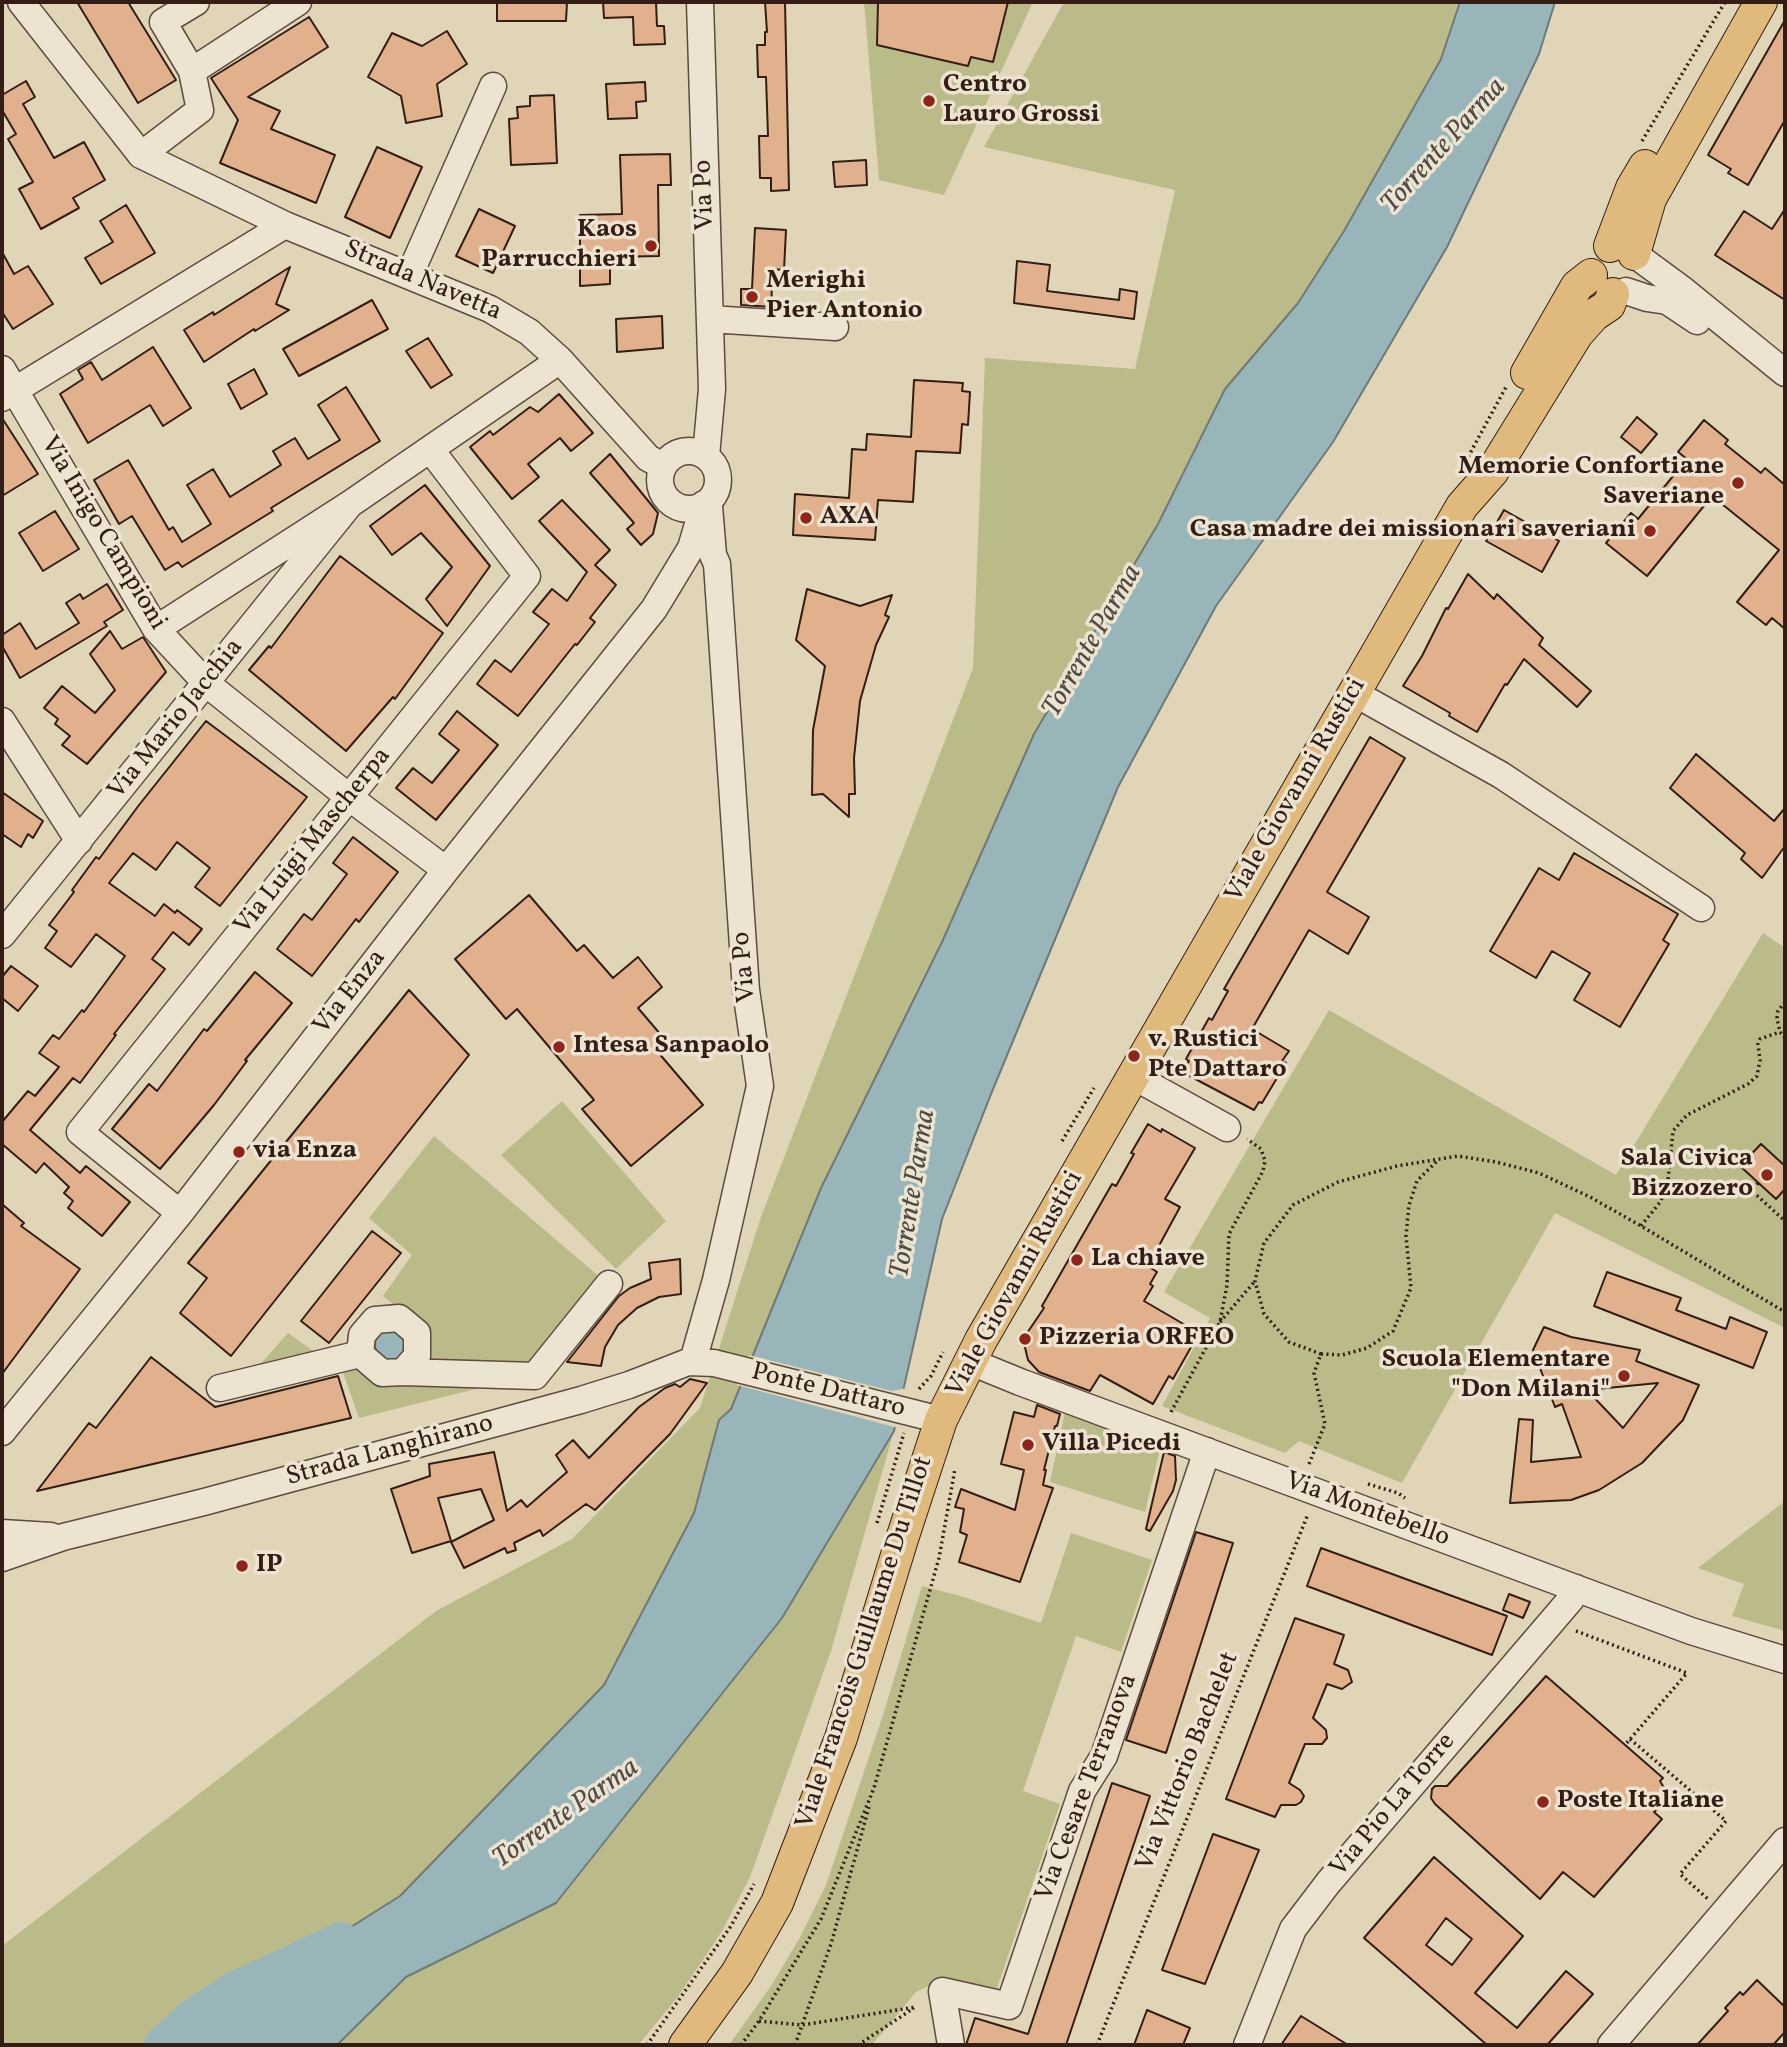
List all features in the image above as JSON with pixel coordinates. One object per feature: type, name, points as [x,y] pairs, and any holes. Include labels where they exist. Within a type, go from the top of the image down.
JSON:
[{"type":"main road","name":"Viale Giovanni Rustici","points":[[1622,250],[1632,188],[1741,2]]},
{"type":"main road","name":"Viale Giovanni Rustici","points":[[1622,250],[1761,2]]},
{"type":"main road","name":"Viale Giovanni Rustici","points":[[1622,250],[1637,260],[1638,274],[1632,287],[1610,286],[1590,268],[1594,256],[1598,251],[1622,250]]},
{"type":"main road","name":"Viale Giovanni Rustici","points":[[918,1426],[971,1362],[1462,506],[1492,472],[1571,342],[1587,321],[1609,305],[1610,286]]},
{"type":"main road","name":"Viale Francois Guillaume Du Tillot","points":[[685,2045],[737,1973],[777,1903],[841,1738],[918,1426]]},
{"type":"street","points":[[141,155],[200,110],[192,71],[163,22],[196,2]]},
{"type":"street","points":[[192,71],[298,2]]},
{"type":"street","name":"Via Po","points":[[686,557],[697,504],[717,486],[718,478],[712,462],[696,454],[712,389],[700,2]]},
{"type":"street","name":"Strada Navetta","points":[[28,4],[141,155],[285,225],[490,309],[529,332],[560,360],[648,458],[663,467]]},
{"type":"street","points":[[410,274],[493,86]]},
{"type":"street","points":[[6,386],[285,225]]},
{"type":"street","points":[[1622,250],[1684,290],[1785,373]]},
{"type":"street","points":[[1610,286],[1647,298],[1667,301],[1681,309],[1785,393]]},
{"type":"street","points":[[710,319],[835,327]]},
{"type":"street","name":"Via Mario Jacchia","points":[[156,629],[350,504],[560,360]]},
{"type":"street","name":"Via Inigo Campioni","points":[[6,386],[156,629],[207,684],[350,798],[446,870]]},
{"type":"street","name":"Via Luigi Mascherpa","points":[[180,1213],[80,1132],[527,576],[430,449]]},
{"type":"street","points":[[663,467],[677,453],[696,454]]},
{"type":"street","name":"Via Po","points":[[663,467],[660,476],[664,495],[671,502],[697,504]]},
{"type":"street","name":"Via Mario Jacchia","points":[[2,935],[350,504]]},
{"type":"street","name":"Via Po","points":[[697,504],[717,564],[746,983],[760,1086],[714,1288],[704,1362]]},
{"type":"street","points":[[686,557],[717,564]]},
{"type":"street","name":"Via Enza","points":[[2,1432],[180,1213],[653,609],[686,557]]},
{"type":"street","points":[[1354,693],[1501,775],[1701,908]]},
{"type":"street","points":[[2,720],[79,841]]},
{"type":"street","points":[[1133,1076],[1227,1128]]},
{"type":"street","points":[[360,1354],[382,1373],[535,1376],[609,1284]]},
{"type":"street","points":[[360,1354],[362,1335],[375,1320],[399,1318],[418,1333],[417,1356],[403,1372]]},
{"type":"street","points":[[220,1388],[360,1354]]},
{"type":"street","name":"Ponte Dattaro","points":[[704,1362],[918,1426]]},
{"type":"street","name":"Strada Langhirano","points":[[2,1558],[63,1537],[204,1502],[581,1400],[704,1362]]},
{"type":"street","name":"Via Montebello","points":[[971,1362],[1207,1451],[1311,1482],[1576,1588],[1780,1660]]},
{"type":"street","name":"Via Cesare Terranova","points":[[942,1991],[1009,2006],[1082,1791],[1104,1756],[1207,1451]]},
{"type":"street","name":"Strada Langhirano","points":[[2,1533],[63,1537]]},
{"type":"street","name":"Via Pio La Torre","points":[[1247,2045],[1293,1929],[1328,1883],[1571,1599],[1576,1588]]},
{"type":"street","points":[[1611,2045],[1785,1841]]},
{"type":"street","points":[[942,1991],[951,2045]]},
{"type":"path","points":[[1785,1002],[1778,1011],[1777,1018],[1780,1032],[1785,1038]]},
{"type":"path","points":[[1641,1226],[1661,1201],[1668,1180],[1673,1131],[1687,1115],[1748,1084],[1757,1076],[1760,1039],[1780,1032]]},
{"type":"path","points":[[1220,1322],[1227,1285],[1229,1234],[1263,1171],[1265,1161],[1261,1149],[1227,1128]]},
{"type":"path","points":[[1170,1414],[1220,1322],[1255,1281],[1264,1243],[1293,1205],[1338,1182],[1397,1166],[1458,1156],[1539,1173],[1590,1197],[1785,1312]]},
{"type":"path","points":[[1255,1281],[1264,1314],[1289,1342],[1321,1354],[1342,1355],[1367,1348],[1393,1331],[1411,1288],[1406,1236],[1409,1205],[1416,1181],[1439,1160]]},
{"type":"path","points":[[1758,1183],[1752,1191],[1785,1221]]},
{"type":"path","points":[[1779,1309],[1785,1302]]},
{"type":"path","name":"Via Vittorio Bachelet","points":[[1097,2045],[1311,1482],[1325,1424],[1314,1373],[1321,1354]]},
{"type":"path","points":[[795,2045],[831,1944],[939,1558],[957,1454],[918,1426],[875,1531]]},
{"type":"path","points":[[1572,1627],[1577,1632],[1687,1673],[1625,1745]]},
{"type":"path","points":[[1630,1739],[1726,1821],[1680,1874],[1710,1900]]},
{"type":"path","points":[[741,2045],[759,2021],[821,1919],[874,1788]]},
{"type":"path","points":[[648,2045],[731,1926],[758,1876]]},
{"type":"path","points":[[858,2045],[942,1991]]},
{"type":"path","points":[[759,2021],[802,2025],[916,2007]]},
{"type":"green space","name":"Centro Lauro Grossi","points":[[864,2],[1033,2],[944,195],[879,180]]},
{"type":"green space","points":[[1064,2],[1460,2],[1441,59],[1344,231],[1298,303],[1225,389],[1158,524],[1034,734],[942,942],[821,1188],[731,1410],[719,1420],[694,1513],[604,1685],[400,1896],[164,2045],[2,2045],[2,1946],[436,1611],[572,1539],[700,1408],[761,1217],[973,668],[985,358],[1135,369],[1175,190],[984,147]]},
{"type":"green space","points":[[1763,933],[1785,948],[1785,1328],[1555,1213],[1402,1483],[1299,1441],[1285,1453],[1162,1406],[1210,1318],[1164,1292],[1329,1010],[1616,1175]]},
{"type":"green space","points":[[562,1101],[666,1221],[616,1269],[501,1155]]},
{"type":"green space","points":[[434,1136],[601,1278],[524,1377],[359,1418],[341,1367],[249,1377],[288,1333],[323,1358],[341,1343],[387,1384],[430,1335],[383,1296],[412,1255],[369,1218]]},
{"type":"green space","points":[[1065,1412],[1160,1449],[1145,1512],[1050,1482]]},
{"type":"green space","points":[[894,1431],[831,1651],[750,1877],[721,1933],[677,1998],[638,2045],[337,2045],[406,1977],[557,1903],[782,1618]]},
{"type":"green space","points":[[1785,1501],[1785,1631],[1732,1616],[1744,1584],[1698,1568]]},
{"type":"green space","points":[[1071,1533],[1152,1560],[1121,1652],[1076,1636],[1023,1791],[1060,1804],[997,1988],[943,1979],[916,1992],[872,2045],[729,2045],[771,1986],[799,1939],[826,1885],[883,1715],[922,1586],[1041,1623]]},
{"type":"water","points":[[1460,2],[1555,2],[1539,54],[1447,247],[1333,442],[1216,606],[1118,787],[942,1219],[894,1431],[782,1618],[556,1903],[406,1977],[337,2045],[164,2045],[400,1896],[604,1685],[694,1513],[719,1420],[731,1409],[821,1188],[942,942],[1034,734],[1158,524],[1225,389],[1298,303],[1344,231],[1441,59]]},
{"type":"water","points":[[391,1329],[402,1334],[407,1345],[402,1356],[391,1361],[380,1356],[375,1345],[380,1334]]},
{"type":"pier","points":[[749,1355],[892,1391],[907,1388],[898,1428],[737,1385]]},
{"type":"building","points":[[77,2],[128,2],[176,80],[138,103]]},
{"type":"building","points":[[497,2],[567,2],[566,21],[497,21]]},
{"type":"building","points":[[603,2],[656,2],[657,26],[664,26],[665,44],[634,45],[633,17],[604,18]]},
{"type":"building","points":[[765,2],[785,2],[789,190],[771,191],[771,178],[760,178],[759,136],[768,136],[766,77],[758,77],[757,45],[765,45]]},
{"type":"building","points":[[878,2],[1008,2],[993,62],[971,57],[968,66],[877,45]]},
{"type":"building","points":[[309,17],[328,47],[248,97],[280,111],[271,129],[335,155],[316,203],[220,163],[238,120],[211,78]]},
{"type":"building","points":[[1785,20],[1785,120],[1748,185],[1728,173],[1731,169],[1708,155]]},
{"type":"building","points":[[447,31],[467,64],[437,84],[442,116],[406,123],[401,96],[368,77],[392,33],[422,46]]},
{"type":"building","points":[[26,81],[35,97],[23,104],[54,158],[84,142],[105,180],[73,198],[79,208],[41,229],[19,189],[33,182],[8,139],[16,134],[2,110],[2,95]]},
{"type":"building","points":[[645,82],[646,101],[636,102],[637,118],[608,119],[606,84]]},
{"type":"building","points":[[554,95],[557,163],[511,165],[509,119],[518,118],[517,107],[530,106],[530,96]]},
{"type":"building","points":[[377,147],[422,167],[390,238],[345,217]]},
{"type":"building","points":[[670,154],[671,185],[658,185],[659,256],[610,257],[610,284],[580,286],[580,215],[622,214],[620,155]]},
{"type":"building","points":[[866,160],[867,185],[835,187],[833,162]]},
{"type":"building","points":[[126,205],[155,253],[101,284],[85,258],[113,242],[100,221]]},
{"type":"building","points":[[479,209],[515,226],[493,273],[456,256]]},
{"type":"building","points":[[1785,209],[1785,300],[1715,255],[1744,211],[1772,229]]},
{"type":"building","points":[[755,228],[786,230],[784,270],[771,269],[772,307],[741,305],[741,289],[752,289]]},
{"type":"building","points":[[2,252],[14,274],[28,266],[53,304],[13,329],[2,312]]},
{"type":"building","points":[[1017,261],[1050,265],[1047,291],[1119,300],[1120,289],[1137,292],[1134,319],[1014,303]]},
{"type":"building","points":[[290,267],[276,304],[289,310],[204,362],[184,330],[213,312],[214,315]]},
{"type":"building","points":[[372,300],[388,329],[299,376],[283,349]]},
{"type":"building","points":[[662,316],[663,348],[617,352],[616,319]]},
{"type":"building","points":[[428,338],[452,375],[431,388],[406,351]]},
{"type":"building","points":[[153,347],[191,408],[163,426],[150,405],[88,443],[60,394],[83,379],[78,370],[91,362],[102,380]]},
{"type":"building","points":[[254,369],[267,394],[241,409],[228,384]]},
{"type":"building","points":[[914,380],[963,383],[962,391],[970,392],[968,425],[962,424],[960,453],[916,451],[913,502],[878,500],[875,540],[793,535],[795,494],[849,498],[852,449],[866,450],[867,434],[911,437]]},
{"type":"building","points":[[346,387],[380,441],[182,567],[178,562],[165,570],[132,516],[119,524],[94,480],[128,460],[169,530],[173,527],[182,542],[211,524],[187,485],[213,469],[230,497],[281,465],[273,451],[295,438],[308,459],[340,440],[318,405]]},
{"type":"building","points":[[559,394],[593,433],[571,451],[560,438],[528,464],[539,477],[512,499],[470,447],[490,431],[493,435],[530,407],[538,412]]},
{"type":"building","points":[[1637,417],[1657,434],[1641,453],[1621,437]]},
{"type":"building","points":[[2,418],[38,474],[2,496]]},
{"type":"building","name":"Casa madre dei missionari saveriani","points":[[1704,420],[1728,440],[1725,444],[1761,473],[1765,468],[1785,485],[1785,629],[1772,618],[1766,625],[1737,602],[1779,550],[1712,496],[1647,576],[1606,543],[1631,513],[1638,519],[1687,459],[1678,452]]},
{"type":"building","points":[[610,454],[658,513],[653,534],[641,545],[627,529],[634,523],[590,473]]},
{"type":"building","points":[[425,485],[490,566],[447,626],[426,599],[452,567],[421,533],[392,555],[370,526]]},
{"type":"building","points":[[562,500],[610,550],[595,565],[616,585],[590,618],[595,622],[518,716],[477,684],[495,660],[511,672],[549,624],[533,612],[552,589],[567,601],[587,572],[539,521]]},
{"type":"building","points":[[1504,510],[1559,541],[1542,572],[1486,541]]},
{"type":"building","points":[[55,511],[79,549],[43,571],[19,533]]},
{"type":"building","points":[[340,556],[443,633],[395,699],[393,697],[346,751],[249,670],[269,646],[271,648]]},
{"type":"building","points":[[1468,574],[1494,599],[1497,594],[1543,638],[1539,645],[1591,691],[1577,707],[1524,659],[1507,685],[1505,684],[1477,732],[1403,686]]},
{"type":"building","points":[[107,584],[123,610],[104,622],[107,626],[20,678],[2,646],[2,635],[20,623],[36,649],[79,623],[66,603],[80,594],[83,599]]},
{"type":"building","points":[[807,589],[860,606],[892,595],[885,615],[889,617],[876,645],[860,701],[854,758],[855,794],[849,794],[849,817],[823,794],[812,795],[813,730],[825,666],[796,640]]},
{"type":"building","points":[[110,631],[122,649],[143,637],[166,672],[87,764],[62,745],[70,736],[55,724],[58,719],[44,708],[62,686],[95,713],[115,690],[90,654]]},
{"type":"building","points":[[457,711],[498,745],[436,820],[396,788],[413,768],[432,783],[459,750],[439,734]]},
{"type":"building","points":[[206,721],[307,797],[220,906],[195,887],[210,868],[177,842],[156,870],[133,853],[109,883],[155,916],[164,904],[175,913],[177,910],[202,929],[189,945],[173,932],[152,959],[165,969],[80,1083],[73,1078],[30,1130],[80,1173],[86,1166],[130,1202],[102,1236],[68,1208],[73,1201],[64,1193],[69,1187],[44,1163],[36,1173],[2,1144],[2,1122],[28,1091],[35,1096],[59,1067],[39,1053],[53,1035],[59,1039],[82,1010],[84,1012],[125,956],[96,934],[71,967],[45,948],[57,931],[49,925],[96,857],[99,859]]},
{"type":"building","points":[[1370,737],[1405,758],[1327,892],[1369,917],[1348,954],[1309,930],[1252,1029],[1289,1051],[1282,1061],[1286,1063],[1262,1103],[1259,1102],[1254,1110],[1182,1072],[1189,1061],[1186,1059],[1209,1018],[1212,1020],[1228,991],[1224,989]]},
{"type":"building","points":[[1696,754],[1774,821],[1785,808],[1785,846],[1762,878],[1741,859],[1745,853],[1670,788]]},
{"type":"building","points":[[2,792],[43,821],[33,838],[28,834],[21,847],[2,834]]},
{"type":"building","points":[[353,837],[398,872],[359,922],[356,919],[312,976],[277,949],[304,914],[312,920],[347,874],[333,863]]},
{"type":"building","points":[[1574,853],[1678,914],[1663,940],[1669,944],[1620,1027],[1574,1000],[1590,973],[1552,951],[1536,978],[1490,951],[1539,868],[1559,880]]},
{"type":"building","points":[[529,895],[577,951],[584,945],[613,978],[638,957],[662,987],[638,1008],[667,1042],[657,1051],[703,1105],[631,1166],[582,1109],[594,1100],[517,1009],[506,1019],[455,959]]},
{"type":"building","points":[[11,966],[38,986],[18,1011],[2,998],[2,977]]},
{"type":"building","points":[[255,972],[292,1003],[245,1060],[247,1061],[214,1105],[160,1169],[112,1129],[149,1084],[157,1091],[204,1029],[207,1031]]},
{"type":"building","points":[[409,990],[469,1055],[231,1356],[180,1313],[207,1278],[188,1263]]},
{"type":"building","points":[[1148,1124],[1195,1148],[1165,1199],[1180,1207],[1148,1266],[1157,1272],[1144,1301],[1199,1333],[1173,1379],[1169,1376],[1153,1404],[1100,1375],[1090,1391],[1039,1372],[1028,1360],[1023,1339],[1044,1308],[1042,1306],[1112,1184],[1116,1186]]},
{"type":"building","name":"Sala Civica Bizzozero","points":[[1761,1144],[1785,1166],[1785,1189],[1776,1199],[1740,1166]]},
{"type":"building","points":[[2,1204],[24,1223],[21,1226],[80,1269],[2,1374]]},
{"type":"building","points":[[372,1231],[401,1253],[329,1343],[301,1321]]},
{"type":"building","points":[[680,1259],[681,1294],[659,1297],[637,1308],[618,1325],[605,1347],[601,1366],[567,1362],[619,1296],[651,1279],[649,1263]]},
{"type":"building","points":[[1607,1272],[1681,1298],[1676,1310],[1726,1329],[1730,1317],[1767,1332],[1753,1368],[1594,1306]]},
{"type":"building","points":[[1544,1327],[1571,1337],[1640,1350],[1636,1361],[1699,1385],[1683,1420],[1642,1463],[1599,1490],[1571,1500],[1510,1503],[1519,1419],[1533,1420],[1531,1462],[1581,1457],[1562,1404],[1555,1407],[1533,1350]],"holes":[[[1658,1383],[1623,1428],[1587,1390]]]},
{"type":"building","points":[[151,1357],[215,1407],[338,1376],[351,1418],[37,1491],[89,1423],[96,1428]]},
{"type":"building","points":[[690,1379],[707,1383],[670,1434],[595,1510],[586,1504],[543,1536],[540,1530],[514,1543],[516,1550],[507,1553],[505,1548],[464,1568],[451,1542],[494,1520],[481,1489],[438,1498],[451,1541],[412,1553],[391,1489],[430,1476],[429,1464],[494,1452],[507,1511],[521,1500],[527,1507],[567,1472],[556,1455],[573,1440],[589,1458],[639,1407],[665,1388],[675,1384],[680,1387]]},
{"type":"building","points":[[1037,1405],[1060,1414],[1044,1470],[1043,1485],[1053,1488],[1020,1582],[959,1562],[967,1535],[960,1532],[964,1509],[955,1507],[961,1489],[1015,1510],[1024,1470],[1001,1464],[1014,1412],[1034,1417]]},
{"type":"building","points":[[1164,1452],[1175,1456],[1176,1480],[1173,1491],[1150,1531],[1146,1529]]},
{"type":"building","points":[[1196,1532],[1233,1543],[1166,1753],[1126,1740]]},
{"type":"building","points":[[1321,1548],[1507,1616],[1492,1655],[1307,1586]]},
{"type":"building","points":[[1509,1594],[1530,1602],[1523,1618],[1503,1610]]},
{"type":"building","points":[[1295,1618],[1344,1635],[1334,1664],[1348,1670],[1352,1682],[1342,1689],[1327,1684],[1313,1718],[1326,1730],[1327,1738],[1322,1744],[1305,1744],[1289,1783],[1304,1796],[1296,1805],[1281,1805],[1275,1817],[1226,1799]]},
{"type":"building","name":"Poste Italiane","points":[[1546,1676],[1663,1778],[1660,1781],[1670,1798],[1654,1812],[1662,1819],[1594,1897],[1563,1872],[1540,1899],[1431,1798],[1432,1789],[1435,1786],[1447,1786]]},
{"type":"building","points":[[1112,1783],[1150,1796],[1066,2045],[966,2045],[975,2018],[1028,2034]]},
{"type":"building","points":[[1213,1834],[1259,1850],[1205,1984],[1162,1970]]},
{"type":"building","points":[[1434,1857],[1523,1936],[1475,1993],[1517,2028],[1566,1971],[1593,1994],[1547,2045],[1487,2045],[1364,1938]],"holes":[[[1446,1918],[1472,1939],[1452,1965],[1426,1945]]]},
{"type":"building","points":[[1757,1980],[1785,2007],[1785,2032],[1773,2045],[1697,2045],[1728,2011],[1725,2008],[1740,1992],[1743,1995]]},
{"type":"building","points":[[1147,2010],[1190,2028],[1183,2045],[1134,2045]]},
{"type":"building","points":[[1301,2016],[1348,2045],[1281,2045]]},
{"type":"waterway","name":"Torrente Parma","points":[[163,2045],[193,2018],[236,1990],[341,1941]]},
{"type":"place","name":"Centro Lauro Grossi","points":[[929,101]]},
{"type":"place","name":"Kaos Parrucchieri","points":[[651,246]]},
{"type":"place","name":"Merighi Pier Antonio","points":[[752,297]]},
{"type":"place","name":"Memorie Confortiane Saveriane","points":[[1738,483]]},
{"type":"place","name":"AXA","points":[[806,518]]},
{"type":"place","name":"Casa madre dei missionari saveriani","points":[[1650,531]]},
{"type":"place","name":"Intesa Sanpaolo","points":[[559,1047]]},
{"type":"place","name":"v. Rustici Pte Dattaro","points":[[1134,1056]]},
{"type":"place","name":"via Enza","points":[[239,1152]]},
{"type":"place","name":"Sala Civica Bizzozero","points":[[1767,1175]]},
{"type":"place","name":"La chiave","points":[[1077,1260]]},
{"type":"place","name":"Pizzeria ORFEO","points":[[1025,1339]]},
{"type":"place","name":"Scuola Elementare \"Don Milani\"","points":[[1624,1376]]},
{"type":"place","name":"Villa Picedi","points":[[1028,1445]]},
{"type":"place","name":"IP","points":[[242,1566]]},
{"type":"place","name":"Poste Italiane","points":[[1543,1802]]}]
